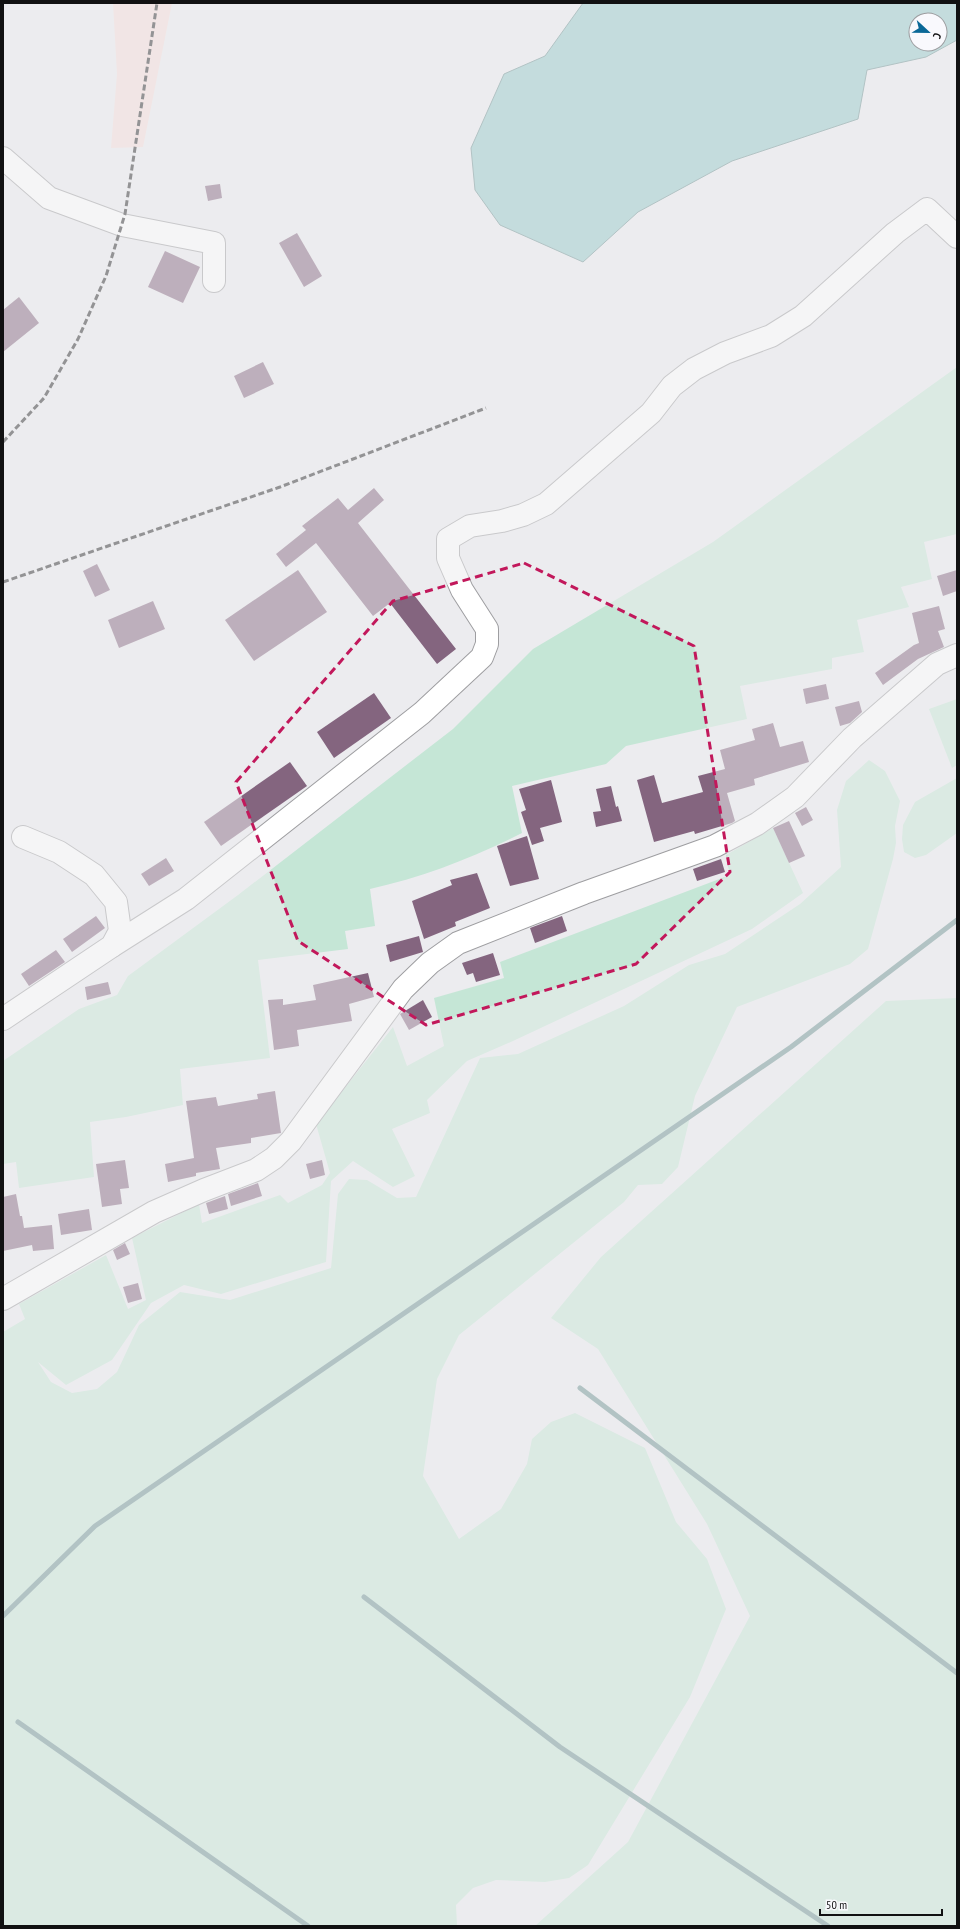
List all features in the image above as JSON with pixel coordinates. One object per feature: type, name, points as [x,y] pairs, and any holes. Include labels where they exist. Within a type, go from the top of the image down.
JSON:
[{"type":"street","points":[[3,158],[49,198],[122,225],[214,242],[214,280]]},
{"type":"street","points":[[3,1019],[112,946],[186,899],[422,714],[482,657],[487,644],[487,629],[462,590],[448,558],[448,539],[470,526],[516,517],[546,504],[651,413],[672,386],[694,370],[725,353],[771,336],[803,316],[895,233],[927,209],[957,236]]},
{"type":"street","points":[[3,1300],[154,1212],[204,1190],[256,1170],[274,1158],[291,1141],[403,989],[430,962],[458,943],[584,893],[715,846],[757,824],[795,797],[852,738],[937,664],[957,655]]},
{"type":"street","points":[[23,837],[59,852],[94,875],[116,902],[120,931],[112,946]]},
{"type":"highlighted area","points":[[524,563],[694,646],[730,872],[636,964],[426,1025],[298,941],[236,782],[393,601]]},
{"type":"shaded area","points":[[113,3],[172,3],[143,147],[111,148],[117,74]]},
{"type":"green space","points":[[957,367],[957,534],[924,542],[932,579],[901,587],[909,607],[857,620],[864,652],[832,658],[832,669],[740,686],[747,719],[626,746],[606,764],[512,786],[522,833],[485,851],[448,866],[409,879],[370,889],[375,926],[345,931],[348,949],[258,960],[270,1058],[180,1069],[183,1105],[126,1117],[90,1122],[94,1177],[19,1188],[16,1162],[3,1164],[3,1061],[79,1009],[117,995],[128,976],[238,895],[453,729],[533,649],[713,542]]},
{"type":"green space","points":[[957,699],[957,765],[952,768],[929,709]]},
{"type":"green space","points":[[869,760],[885,771],[900,801],[895,826],[896,843],[893,859],[868,949],[850,964],[737,1007],[695,1096],[678,1167],[662,1184],[638,1185],[624,1202],[459,1335],[437,1379],[423,1476],[459,1539],[501,1509],[527,1464],[532,1439],[551,1422],[575,1413],[645,1448],[676,1522],[707,1559],[726,1609],[690,1697],[588,1865],[569,1878],[545,1882],[496,1880],[473,1888],[456,1905],[457,1926],[3,1926],[3,1332],[25,1319],[19,1304],[106,1255],[128,1309],[146,1300],[132,1238],[199,1204],[202,1223],[280,1195],[288,1203],[322,1185],[330,1173],[316,1124],[393,1027],[407,1066],[444,1046],[434,998],[504,978],[500,962],[730,875],[726,855],[773,828],[803,893],[752,929],[467,1061],[427,1100],[430,1113],[392,1129],[415,1176],[393,1187],[353,1161],[331,1181],[326,1262],[221,1294],[184,1285],[151,1303],[112,1360],[66,1385],[38,1362],[51,1382],[72,1393],[97,1389],[117,1372],[139,1325],[180,1292],[230,1300],[331,1268],[338,1194],[349,1179],[367,1180],[397,1198],[416,1197],[480,1058],[518,1054],[624,1006],[689,965],[725,954],[800,904],[841,867],[837,810],[846,781]]},
{"type":"green space","points":[[957,778],[957,833],[926,855],[915,858],[904,852],[902,839],[903,825],[915,802]]},
{"type":"green space","points":[[957,998],[957,1926],[535,1926],[628,1842],[750,1616],[707,1524],[598,1349],[551,1318],[601,1257],[886,1001]]},
{"type":"water","points":[[583,3],[957,3],[957,40],[948,45],[948,12],[908,12],[908,52],[935,52],[926,57],[867,70],[858,119],[732,161],[638,212],[583,262],[500,225],[475,190],[471,148],[504,74],[545,56]]},
{"type":"building","points":[[220,184],[222,198],[208,201],[205,186]]},
{"type":"building","points":[[297,233],[322,276],[304,287],[279,243]]},
{"type":"building","points":[[165,251],[200,267],[183,303],[148,287]]},
{"type":"building","points":[[19,297],[39,323],[3,352],[3,310]]},
{"type":"building","points":[[263,362],[274,384],[244,398],[234,376]]},
{"type":"building","points":[[374,488],[384,500],[358,523],[456,649],[437,664],[390,603],[373,616],[316,543],[286,567],[276,554],[306,530],[302,526],[338,498],[348,510]]},
{"type":"building","points":[[97,564],[110,590],[95,597],[83,571]]},
{"type":"building","points":[[298,570],[327,612],[254,661],[225,620]]},
{"type":"building","points":[[957,570],[957,591],[943,596],[937,576]]},
{"type":"building","points":[[153,601],[165,629],[119,648],[108,620]]},
{"type":"building","points":[[939,606],[945,629],[938,631],[944,647],[918,659],[883,685],[875,673],[919,643],[912,613]]},
{"type":"building","points":[[826,684],[829,699],[806,704],[803,689]]},
{"type":"building","points":[[374,693],[391,718],[334,758],[317,732]]},
{"type":"building","points":[[859,701],[862,712],[850,723],[840,726],[835,707]]},
{"type":"building","points":[[773,723],[780,747],[803,741],[809,762],[754,779],[755,785],[727,793],[735,821],[732,823],[695,834],[694,831],[654,842],[637,780],[654,775],[662,803],[703,792],[698,776],[725,769],[720,750],[755,740],[752,729]]},
{"type":"building","points":[[290,762],[307,786],[221,846],[204,822]]},
{"type":"building","points":[[551,780],[562,822],[540,828],[544,841],[532,845],[521,812],[526,810],[519,789]]},
{"type":"building","points":[[611,786],[616,807],[618,806],[622,821],[596,827],[593,812],[601,811],[596,789]]},
{"type":"building","points":[[806,807],[813,820],[802,826],[795,813]]},
{"type":"building","points":[[789,821],[805,856],[789,863],[773,828]]},
{"type":"building","points":[[527,836],[539,879],[510,886],[497,846]]},
{"type":"building","points":[[166,858],[174,871],[149,886],[141,874]]},
{"type":"building","points":[[721,859],[725,872],[697,881],[693,869]]},
{"type":"building","points":[[477,873],[490,908],[455,922],[456,926],[424,939],[412,901],[452,885],[450,880]]},
{"type":"building","points":[[96,916],[105,928],[72,952],[63,939]]},
{"type":"building","points":[[562,916],[567,931],[535,943],[530,928]]},
{"type":"building","points":[[419,936],[423,952],[390,962],[386,945]]},
{"type":"building","points":[[56,950],[65,962],[29,986],[21,974]]},
{"type":"building","points":[[493,953],[500,975],[476,982],[473,973],[467,975],[462,963]]},
{"type":"building","points":[[368,973],[374,997],[349,1004],[352,1021],[297,1030],[299,1046],[274,1050],[268,1000],[283,999],[283,1005],[316,1000],[313,985]]},
{"type":"building","points":[[108,982],[111,994],[87,1000],[85,987]]},
{"type":"building","points":[[423,1000],[432,1017],[409,1030],[400,1014]]},
{"type":"building","points":[[275,1091],[281,1133],[251,1138],[251,1143],[216,1148],[220,1169],[196,1173],[196,1176],[168,1182],[165,1164],[194,1158],[186,1101],[216,1097],[218,1106],[258,1099],[257,1094]]},
{"type":"building","points":[[125,1160],[129,1188],[120,1189],[122,1204],[102,1207],[96,1164]]},
{"type":"building","points":[[322,1160],[325,1175],[310,1179],[306,1164]]},
{"type":"building","points":[[258,1183],[262,1196],[231,1206],[228,1194]]},
{"type":"building","points":[[16,1194],[24,1228],[52,1225],[54,1249],[33,1251],[32,1245],[3,1251],[3,1197]]},
{"type":"building","points":[[225,1196],[228,1209],[209,1214],[206,1203]]},
{"type":"building","points":[[89,1209],[92,1230],[61,1235],[58,1214]]},
{"type":"building","points":[[125,1243],[130,1254],[117,1260],[113,1250]]},
{"type":"building","points":[[138,1283],[142,1299],[128,1303],[123,1287]]},
{"type":"waterway","points":[[3,1616],[95,1526],[791,1047],[957,920]]},
{"type":"waterway","points":[[580,1388],[957,1673]]},
{"type":"waterway","points":[[364,1597],[560,1747],[828,1926]]},
{"type":"waterway","points":[[18,1722],[308,1926]]},
{"type":"railway","points":[[3,442],[44,398],[78,339],[106,276],[125,214],[157,3]]},
{"type":"railway","points":[[3,582],[280,487],[486,408]]}]
